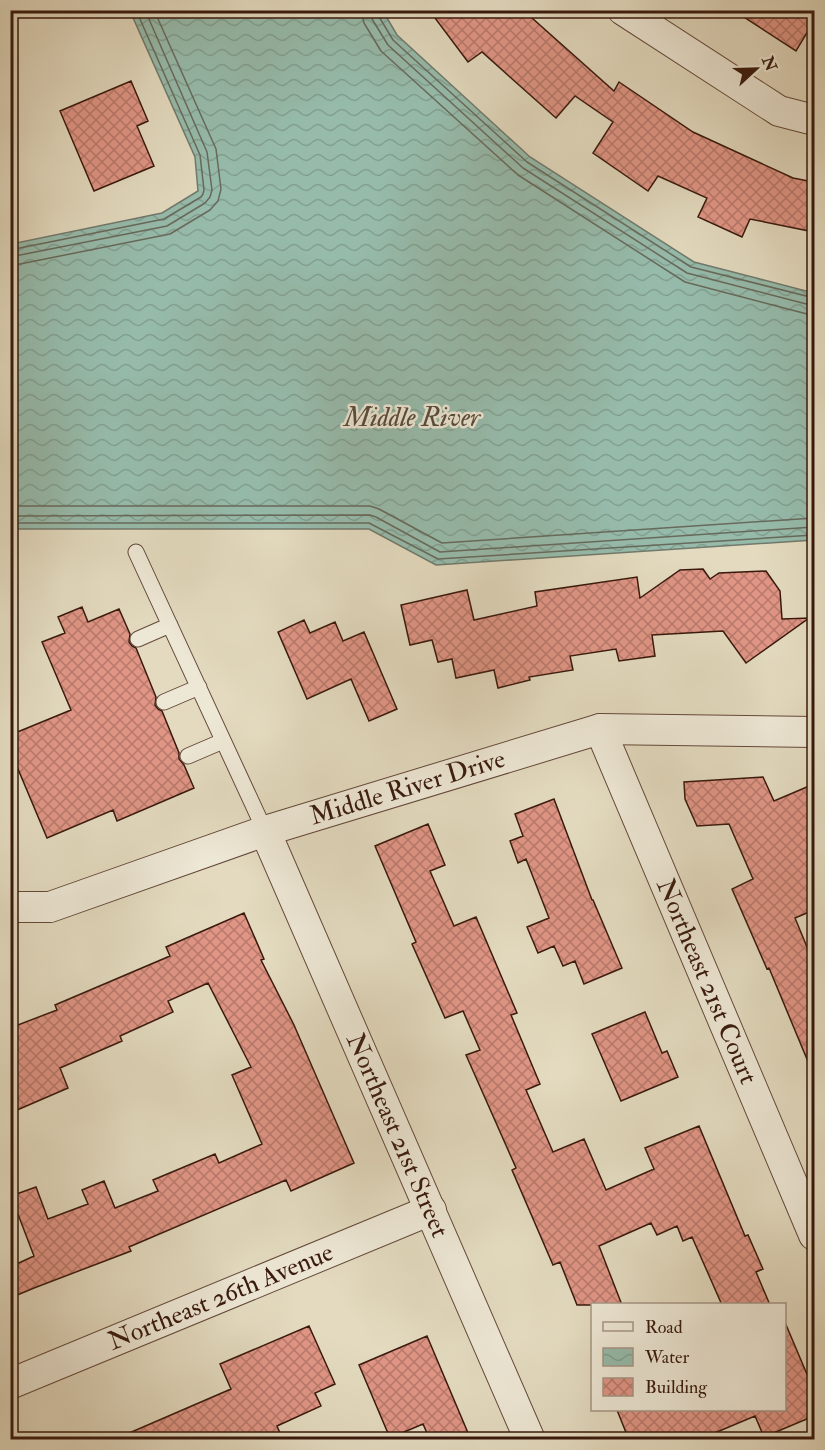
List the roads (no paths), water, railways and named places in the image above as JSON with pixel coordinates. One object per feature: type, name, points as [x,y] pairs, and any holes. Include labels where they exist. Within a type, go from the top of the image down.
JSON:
[{"type":"street","points":[[623,10],[780,111],[814,120]]},
{"type":"street","name":"Middle River Drive","points":[[10,907],[50,907],[265,831],[600,729],[814,732]]},
{"type":"street","name":"Northeast 21st Court","points":[[600,729],[814,1235]]},
{"type":"street","name":"Northeast 21st Street","points":[[265,831],[530,1440]]},
{"type":"street","name":"Northeast 26th Avenue","points":[[10,1384],[431,1210]]},
{"type":"lane","points":[[136,552],[265,831]]},
{"type":"lane","points":[[138,639],[170,625]]},
{"type":"lane","points":[[164,702],[198,687]]},
{"type":"lane","points":[[188,756],[223,741]]},
{"type":"water","name":"Middle River","points":[[130,11],[383,11],[397,35],[530,157],[694,262],[814,293],[814,540],[436,565],[369,529],[11,529],[11,244],[162,213],[198,191],[195,157]]}]
